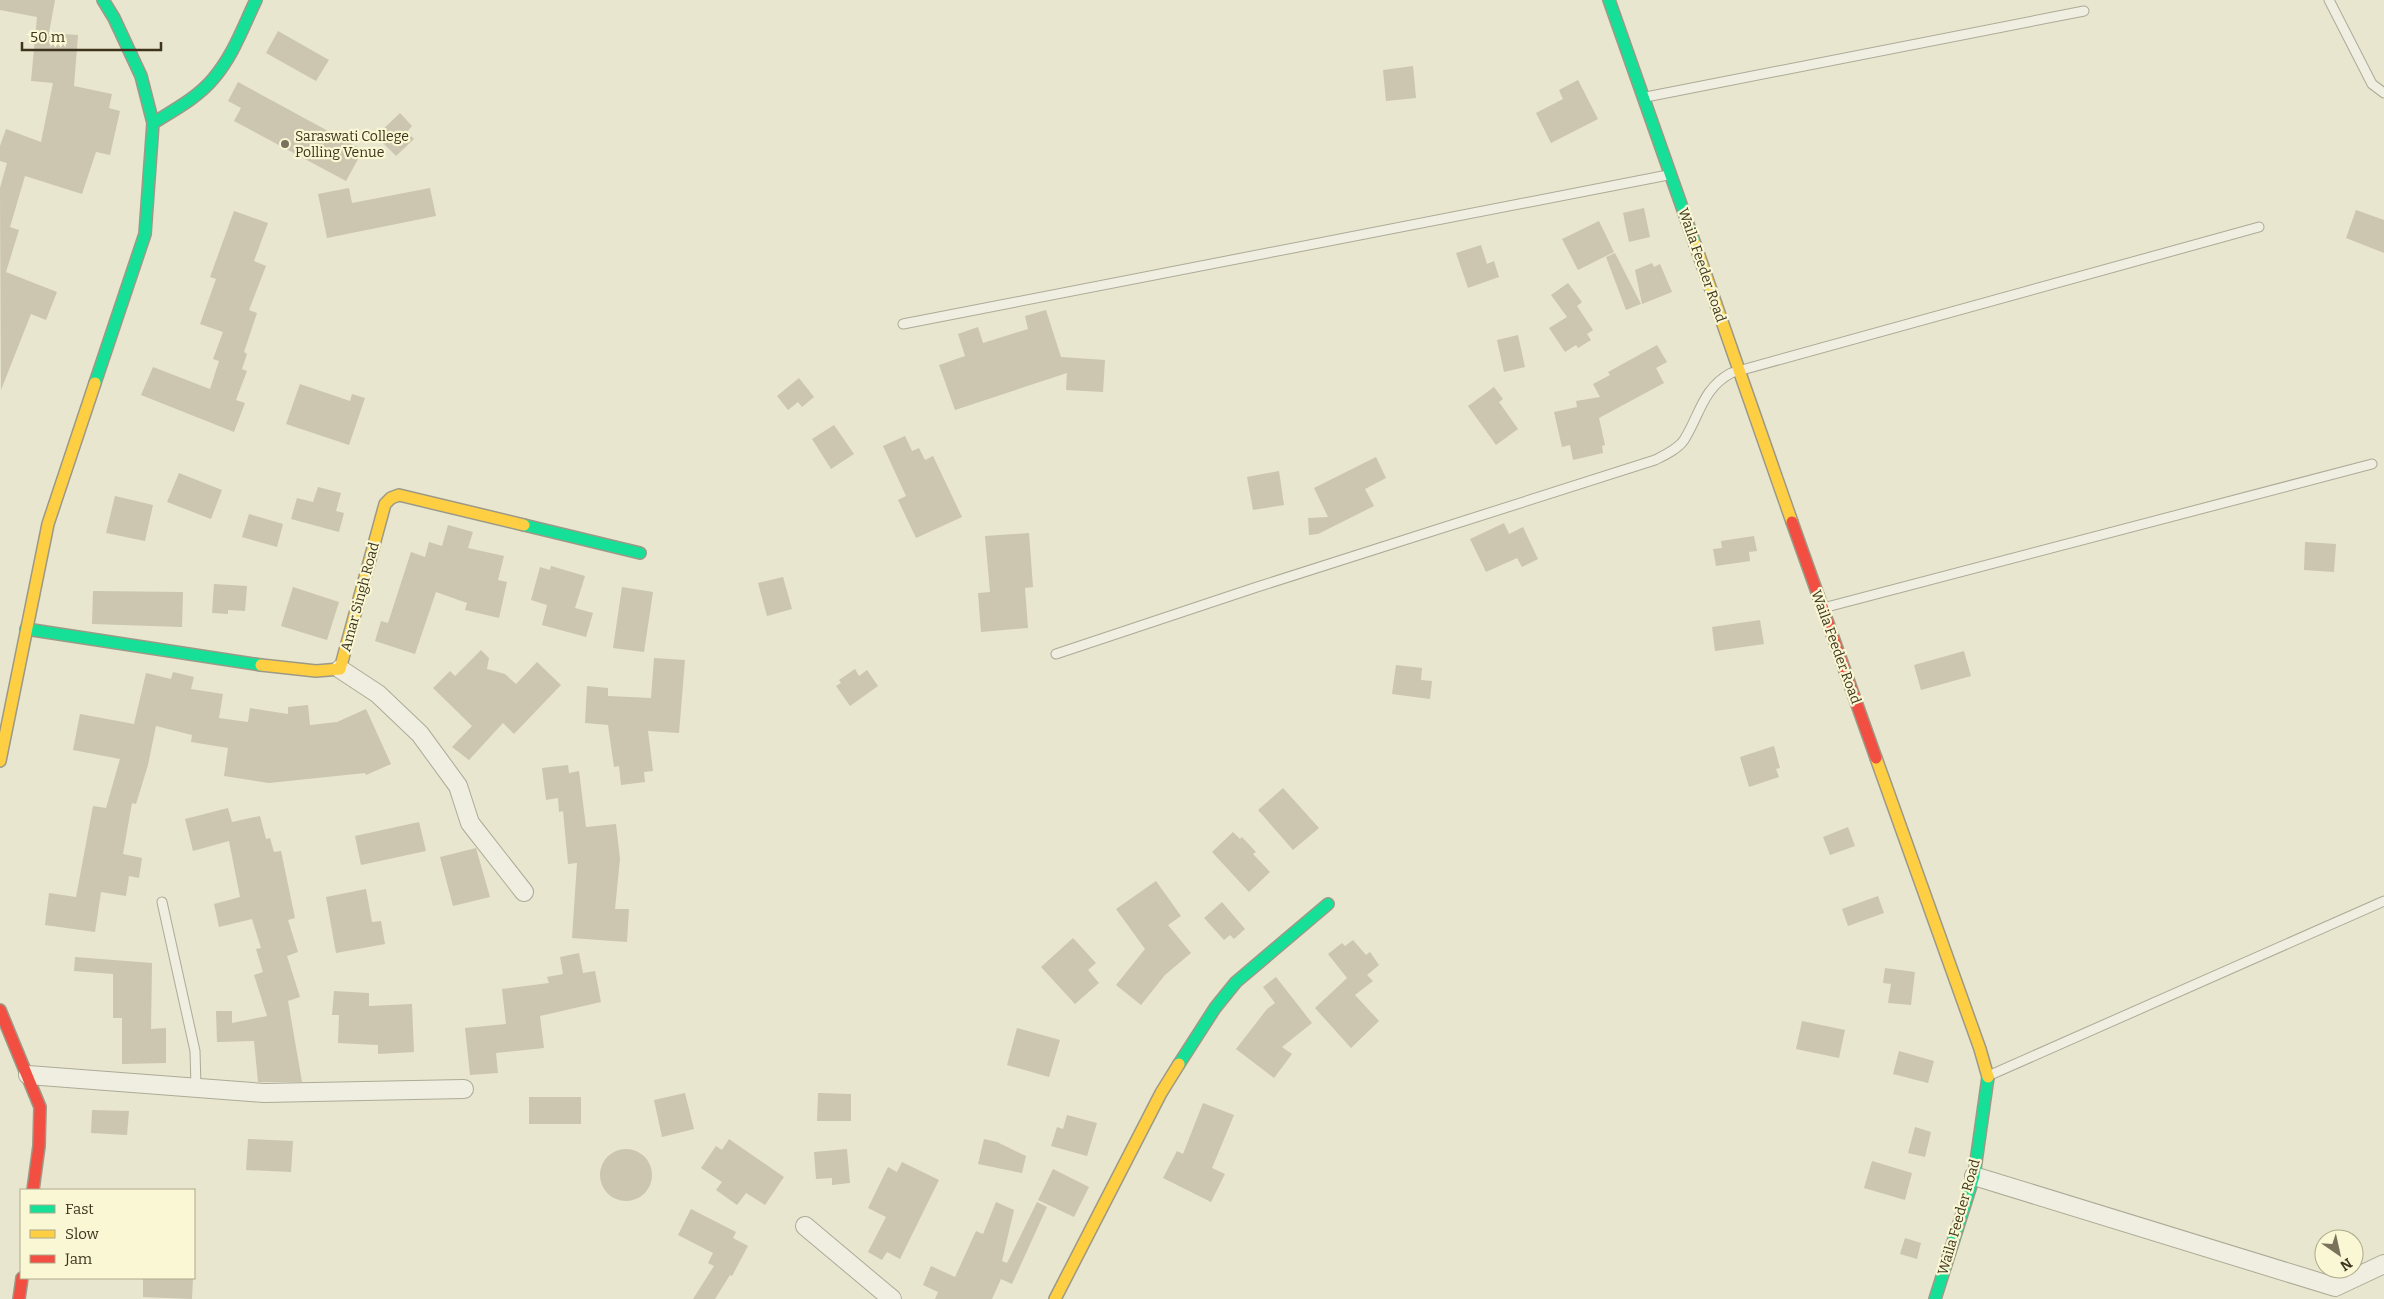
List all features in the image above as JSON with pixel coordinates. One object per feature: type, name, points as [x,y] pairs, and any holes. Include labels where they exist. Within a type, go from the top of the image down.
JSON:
[{"type":"street","points":[[0,762],[48,524],[145,234],[154,123],[140,76],[114,18],[103,0]]},
{"type":"street","points":[[154,123],[190,100],[213,78],[227,58],[256,0]]},
{"type":"street","name":"Waila Feeder Road","points":[[1609,0],[1988,1076],[1974,1176],[1935,1299]]},
{"type":"street","name":"Amar Singh Road","points":[[26,629],[277,667],[316,671],[340,669],[385,504],[391,498],[406,495],[640,553]]},
{"type":"street","points":[[340,669],[378,694],[420,734],[458,786],[470,823],[524,892]]},
{"type":"street","points":[[1055,1299],[1161,1093],[1215,1008],[1236,982],[1328,904]]},
{"type":"street","points":[[0,1010],[40,1107],[39,1146],[33,1189]]},
{"type":"street","points":[[28,1075],[264,1093],[464,1089]]},
{"type":"street","points":[[1974,1176],[2333,1293],[2384,1264]]},
{"type":"street","points":[[805,1226],[892,1299]]},
{"type":"street","points":[[19,1299],[22,1279]]},
{"type":"lane","points":[[2329,0],[2372,84],[2384,94]]},
{"type":"lane","points":[[1643,97],[2084,10]]},
{"type":"lane","points":[[903,324],[1670,175]]},
{"type":"lane","points":[[1056,654],[1264,585],[1655,460],[1683,441],[1714,383],[1739,371],[2259,228]]},
{"type":"lane","points":[[1822,608],[2372,464]]},
{"type":"lane","points":[[1988,1076],[2384,901]]},
{"type":"lane","points":[[162,902],[195,1051],[196,1087]]},
{"type":"building","points":[[0,0],[55,0],[49,33],[78,35],[74,86],[112,94],[109,108],[120,111],[110,155],[96,152],[82,194],[25,176],[10,227],[19,230],[6,272],[57,292],[46,320],[31,314],[1,390],[0,188],[7,163],[0,161],[0,146],[6,129],[41,142],[53,83],[31,81],[37,17],[0,10]]},
{"type":"building","points":[[278,31],[329,60],[316,81],[266,53]]},
{"type":"building","points":[[1413,66],[1416,98],[1386,101],[1383,70]]},
{"type":"building","points":[[1578,80],[1598,119],[1551,143],[1536,113],[1563,99],[1559,90]]},
{"type":"building","points":[[238,82],[363,150],[346,181],[234,121],[241,108],[228,101]]},
{"type":"building","points":[[400,113],[412,126],[407,132],[414,139],[396,156],[376,136]]},
{"type":"building","points":[[349,188],[352,203],[430,188],[436,216],[327,238],[318,194]]},
{"type":"building","points":[[1644,208],[1650,237],[1629,242],[1623,213]]},
{"type":"building","points":[[2356,210],[2384,220],[2384,253],[2346,238]]},
{"type":"building","points":[[234,211],[268,223],[254,261],[266,266],[249,310],[257,313],[244,352],[247,354],[242,369],[247,371],[236,400],[245,403],[234,432],[141,395],[153,367],[210,389],[219,361],[213,359],[223,332],[200,324],[216,279],[210,277]]},
{"type":"building","points":[[1599,221],[1614,252],[1578,270],[1562,239]]},
{"type":"building","points":[[1481,245],[1487,264],[1494,261],[1499,277],[1468,288],[1456,253]]},
{"type":"building","points":[[1615,253],[1641,304],[1626,310],[1606,257]]},
{"type":"building","points":[[1652,263],[1654,267],[1660,264],[1672,292],[1642,304],[1635,270]]},
{"type":"building","points":[[1568,283],[1582,302],[1577,306],[1593,330],[1587,334],[1591,340],[1578,348],[1576,345],[1565,352],[1549,328],[1567,317],[1551,295]]},
{"type":"building","points":[[1046,310],[1061,357],[1105,360],[1103,392],[1066,390],[1067,373],[955,410],[939,365],[965,356],[958,334],[978,327],[983,343],[1028,329],[1025,316]]},
{"type":"building","points":[[1518,335],[1525,367],[1504,372],[1497,340]]},
{"type":"building","points":[[1657,345],[1667,362],[1656,368],[1664,383],[1599,418],[1605,445],[1602,446],[1603,453],[1573,460],[1570,445],[1562,447],[1554,412],[1577,407],[1576,401],[1600,397],[1593,384],[1610,375],[1608,372]]},
{"type":"building","points":[[799,378],[814,397],[802,407],[798,402],[788,410],[777,396]]},
{"type":"building","points":[[300,384],[350,401],[352,394],[365,398],[349,445],[286,424]]},
{"type":"building","points":[[1494,387],[1503,399],[1499,402],[1518,429],[1496,445],[1468,406]]},
{"type":"building","points":[[834,425],[854,454],[831,469],[812,439]]},
{"type":"building","points":[[905,436],[912,451],[919,448],[925,460],[933,456],[962,517],[916,538],[898,500],[906,496],[883,446]]},
{"type":"building","points":[[1376,457],[1386,478],[1365,489],[1374,506],[1318,534],[1309,535],[1308,518],[1328,517],[1314,488]]},
{"type":"building","points":[[1279,471],[1284,505],[1253,510],[1247,477]]},
{"type":"building","points":[[179,473],[222,490],[211,519],[167,502]]},
{"type":"building","points":[[318,487],[341,493],[336,511],[344,513],[339,532],[291,519],[297,498],[313,502]]},
{"type":"building","points":[[115,496],[153,505],[145,541],[106,533]]},
{"type":"building","points":[[249,514],[283,524],[277,547],[242,537]]},
{"type":"building","points":[[1504,523],[1509,534],[1523,527],[1538,559],[1522,567],[1517,558],[1486,572],[1470,539]]},
{"type":"building","points":[[448,525],[473,532],[468,548],[504,556],[498,580],[507,582],[499,618],[465,610],[467,603],[436,592],[415,654],[375,641],[381,621],[388,623],[411,552],[425,557],[429,542],[442,546]]},
{"type":"building","points":[[1029,533],[1033,587],[1025,588],[1028,628],[981,632],[978,593],[990,592],[985,536]]},
{"type":"building","points":[[1754,536],[1757,551],[1749,552],[1750,561],[1716,566],[1713,549],[1722,548],[1721,541]]},
{"type":"building","points":[[2305,542],[2336,544],[2334,572],[2304,570]]},
{"type":"building","points":[[551,566],[585,576],[575,608],[593,613],[586,637],[542,625],[547,605],[531,600],[540,567],[550,570]]},
{"type":"building","points":[[783,577],[792,609],[767,616],[758,583]]},
{"type":"building","points":[[214,584],[247,586],[245,611],[228,610],[228,614],[212,613]]},
{"type":"building","points":[[293,587],[339,602],[327,640],[281,626]]},
{"type":"building","points":[[622,587],[653,592],[644,652],[613,648]]},
{"type":"building","points":[[93,591],[183,592],[182,627],[92,624]]},
{"type":"building","points":[[1760,620],[1764,644],[1715,651],[1712,627]]},
{"type":"building","points":[[481,650],[489,658],[487,669],[505,674],[516,684],[537,662],[561,685],[514,734],[503,723],[469,760],[452,747],[472,726],[433,688],[450,671],[455,676]]},
{"type":"building","points":[[1964,651],[1971,676],[1921,690],[1914,665]]},
{"type":"building","points":[[654,658],[685,660],[679,733],[648,731],[653,771],[644,772],[645,782],[621,785],[619,766],[614,767],[608,725],[585,723],[587,686],[608,688],[608,696],[651,698]]},
{"type":"building","points":[[1396,665],[1422,668],[1421,680],[1432,681],[1430,699],[1392,694]]},
{"type":"building","points":[[855,669],[859,676],[867,670],[878,686],[850,706],[836,686],[841,683],[839,680]]},
{"type":"building","points":[[173,672],[194,677],[191,689],[223,694],[219,718],[248,722],[250,708],[288,714],[288,707],[308,705],[310,725],[337,722],[366,709],[391,764],[366,775],[365,773],[269,783],[224,776],[228,748],[191,742],[192,735],[156,726],[148,765],[136,804],[132,803],[123,854],[142,858],[139,878],[129,876],[126,896],[101,892],[95,932],[45,925],[49,893],[76,897],[93,806],[106,808],[120,759],[73,750],[80,714],[134,724],[146,673],[171,679]]},
{"type":"building","points":[[1774,746],[1780,768],[1776,769],[1779,777],[1749,787],[1740,757]]},
{"type":"building","points":[[568,765],[569,773],[579,771],[586,827],[616,824],[620,859],[615,909],[629,909],[627,942],[572,938],[577,863],[568,864],[563,811],[559,812],[558,798],[546,800],[542,768]]},
{"type":"building","points":[[1283,788],[1319,828],[1293,850],[1258,810]]},
{"type":"building","points":[[228,808],[232,822],[260,816],[266,839],[270,838],[274,852],[281,851],[295,918],[288,920],[298,952],[287,956],[300,997],[288,1001],[302,1082],[258,1082],[254,1041],[217,1042],[216,1011],[232,1011],[232,1023],[267,1016],[254,975],[263,972],[256,949],[261,948],[252,919],[219,927],[214,904],[240,897],[229,841],[193,851],[185,819]]},
{"type":"building","points":[[419,822],[426,851],[361,865],[355,836]]},
{"type":"building","points":[[1848,827],[1855,846],[1830,855],[1823,837]]},
{"type":"building","points":[[1233,832],[1240,839],[1242,837],[1256,852],[1253,854],[1270,872],[1249,892],[1212,852]]},
{"type":"building","points":[[476,848],[490,897],[453,906],[440,857]]},
{"type":"building","points":[[1156,881],[1181,916],[1168,925],[1191,953],[1165,975],[1141,1005],[1116,985],[1145,949],[1116,909]]},
{"type":"building","points":[[366,889],[372,922],[381,921],[385,944],[336,953],[326,897]]},
{"type":"building","points":[[1878,896],[1884,913],[1848,926],[1842,909]]},
{"type":"building","points":[[1222,902],[1245,929],[1234,939],[1230,935],[1224,940],[1204,918]]},
{"type":"building","points":[[1073,938],[1096,963],[1088,970],[1099,983],[1075,1004],[1041,967]]},
{"type":"building","points":[[1353,940],[1366,955],[1370,952],[1379,965],[1367,975],[1373,981],[1355,995],[1379,1021],[1351,1048],[1315,1008],[1347,978],[1328,954],[1342,943],[1345,946]]},
{"type":"building","points":[[579,953],[583,973],[595,971],[601,1002],[540,1016],[544,1048],[496,1053],[498,1073],[470,1075],[465,1028],[506,1024],[502,989],[549,983],[547,977],[563,974],[560,957]]},
{"type":"building","points":[[75,957],[152,963],[151,1029],[166,1028],[166,1063],[122,1064],[122,1018],[113,1018],[113,974],[74,971]]},
{"type":"building","points":[[1885,968],[1915,972],[1911,1005],[1888,1003],[1891,984],[1883,983]]},
{"type":"building","points":[[1276,977],[1312,1023],[1282,1047],[1292,1054],[1274,1078],[1236,1049],[1267,1009],[1275,1003],[1263,987]]},
{"type":"building","points":[[334,991],[369,993],[369,1006],[412,1004],[414,1052],[378,1054],[378,1045],[338,1043],[339,1015],[332,1015]]},
{"type":"building","points":[[1802,1021],[1845,1030],[1839,1058],[1796,1049]]},
{"type":"building","points":[[1017,1028],[1060,1040],[1049,1077],[1007,1065]]},
{"type":"building","points":[[1899,1051],[1934,1061],[1928,1083],[1893,1074]]},
{"type":"building","points":[[685,1093],[694,1129],[662,1137],[654,1100]]},
{"type":"building","points":[[818,1093],[851,1094],[851,1121],[817,1121]]},
{"type":"building","points":[[529,1097],[581,1097],[581,1124],[529,1124]]},
{"type":"building","points":[[1203,1103],[1234,1115],[1212,1168],[1225,1174],[1211,1202],[1163,1178],[1177,1151],[1183,1154]]},
{"type":"building","points":[[92,1110],[129,1111],[127,1135],[91,1133]]},
{"type":"building","points":[[1067,1115],[1097,1123],[1087,1156],[1051,1146],[1057,1127],[1063,1129]]},
{"type":"building","points":[[1915,1127],[1931,1132],[1925,1157],[1908,1153]]},
{"type":"building","points":[[248,1139],[293,1141],[291,1172],[246,1170]]},
{"type":"building","points":[[729,1139],[784,1177],[765,1205],[746,1193],[737,1205],[716,1190],[722,1182],[701,1168],[716,1146],[722,1150]]},
{"type":"building","points":[[984,1139],[997,1142],[1026,1156],[1022,1173],[978,1164]]},
{"type":"building","points":[[626,1149],[640,1153],[648,1161],[652,1175],[648,1189],[640,1197],[626,1201],[612,1197],[604,1189],[600,1175],[604,1161],[612,1153]]},
{"type":"building","points":[[847,1149],[850,1183],[832,1185],[832,1178],[816,1179],[814,1152]]},
{"type":"building","points":[[1872,1161],[1912,1173],[1905,1200],[1864,1188]]},
{"type":"building","points":[[902,1162],[939,1180],[900,1259],[887,1252],[882,1260],[868,1252],[886,1217],[868,1208],[888,1167],[897,1172]]},
{"type":"building","points":[[1053,1169],[1089,1187],[1074,1217],[1038,1200]]},
{"type":"building","points":[[996,1202],[1014,1210],[1002,1261],[1007,1263],[1037,1202],[1047,1207],[1012,1284],[1001,1279],[992,1299],[935,1299],[938,1292],[923,1285],[931,1266],[955,1277],[976,1231],[983,1234]]},
{"type":"building","points":[[691,1209],[736,1232],[733,1238],[748,1246],[732,1276],[730,1275],[715,1299],[693,1299],[714,1266],[708,1263],[713,1253],[678,1235]]},
{"type":"building","points":[[1905,1238],[1921,1243],[1917,1259],[1900,1254]]},
{"type":"building","points":[[143,1279],[193,1279],[192,1299],[143,1297]]},
{"type":"traffic: fast","points":[[95,383],[145,234],[153,123],[141,76],[114,18],[103,0]]},
{"type":"traffic: fast","points":[[153,123],[193,98],[213,79],[232,51],[256,0]]},
{"type":"traffic: fast","points":[[1609,0],[1695,244]]},
{"type":"traffic: fast","points":[[524,525],[640,553]]},
{"type":"traffic: fast","points":[[26,629],[261,665]]},
{"type":"traffic: fast","points":[[1179,1064],[1215,1008],[1236,982],[1328,904]]},
{"type":"traffic: fast","points":[[1935,1299],[1974,1176],[1988,1077]]},
{"type":"traffic: slow","points":[[1695,244],[1792,522]]},
{"type":"traffic: slow","points":[[0,761],[48,524],[95,383]]},
{"type":"traffic: slow","points":[[261,665],[316,671],[340,669],[385,504],[391,498],[399,495],[524,525]]},
{"type":"traffic: slow","points":[[1876,758],[1980,1049],[1988,1077]]},
{"type":"traffic: slow","points":[[1055,1299],[1161,1093],[1179,1064]]},
{"type":"traffic: jam","points":[[1792,522],[1876,758]]},
{"type":"traffic: jam","points":[[0,1010],[40,1107],[39,1146],[33,1189]]},
{"type":"traffic: jam","points":[[19,1299],[22,1279]]},
{"type":"place","name":"Saraswati College Polling Venue","points":[[285,144]]}]
